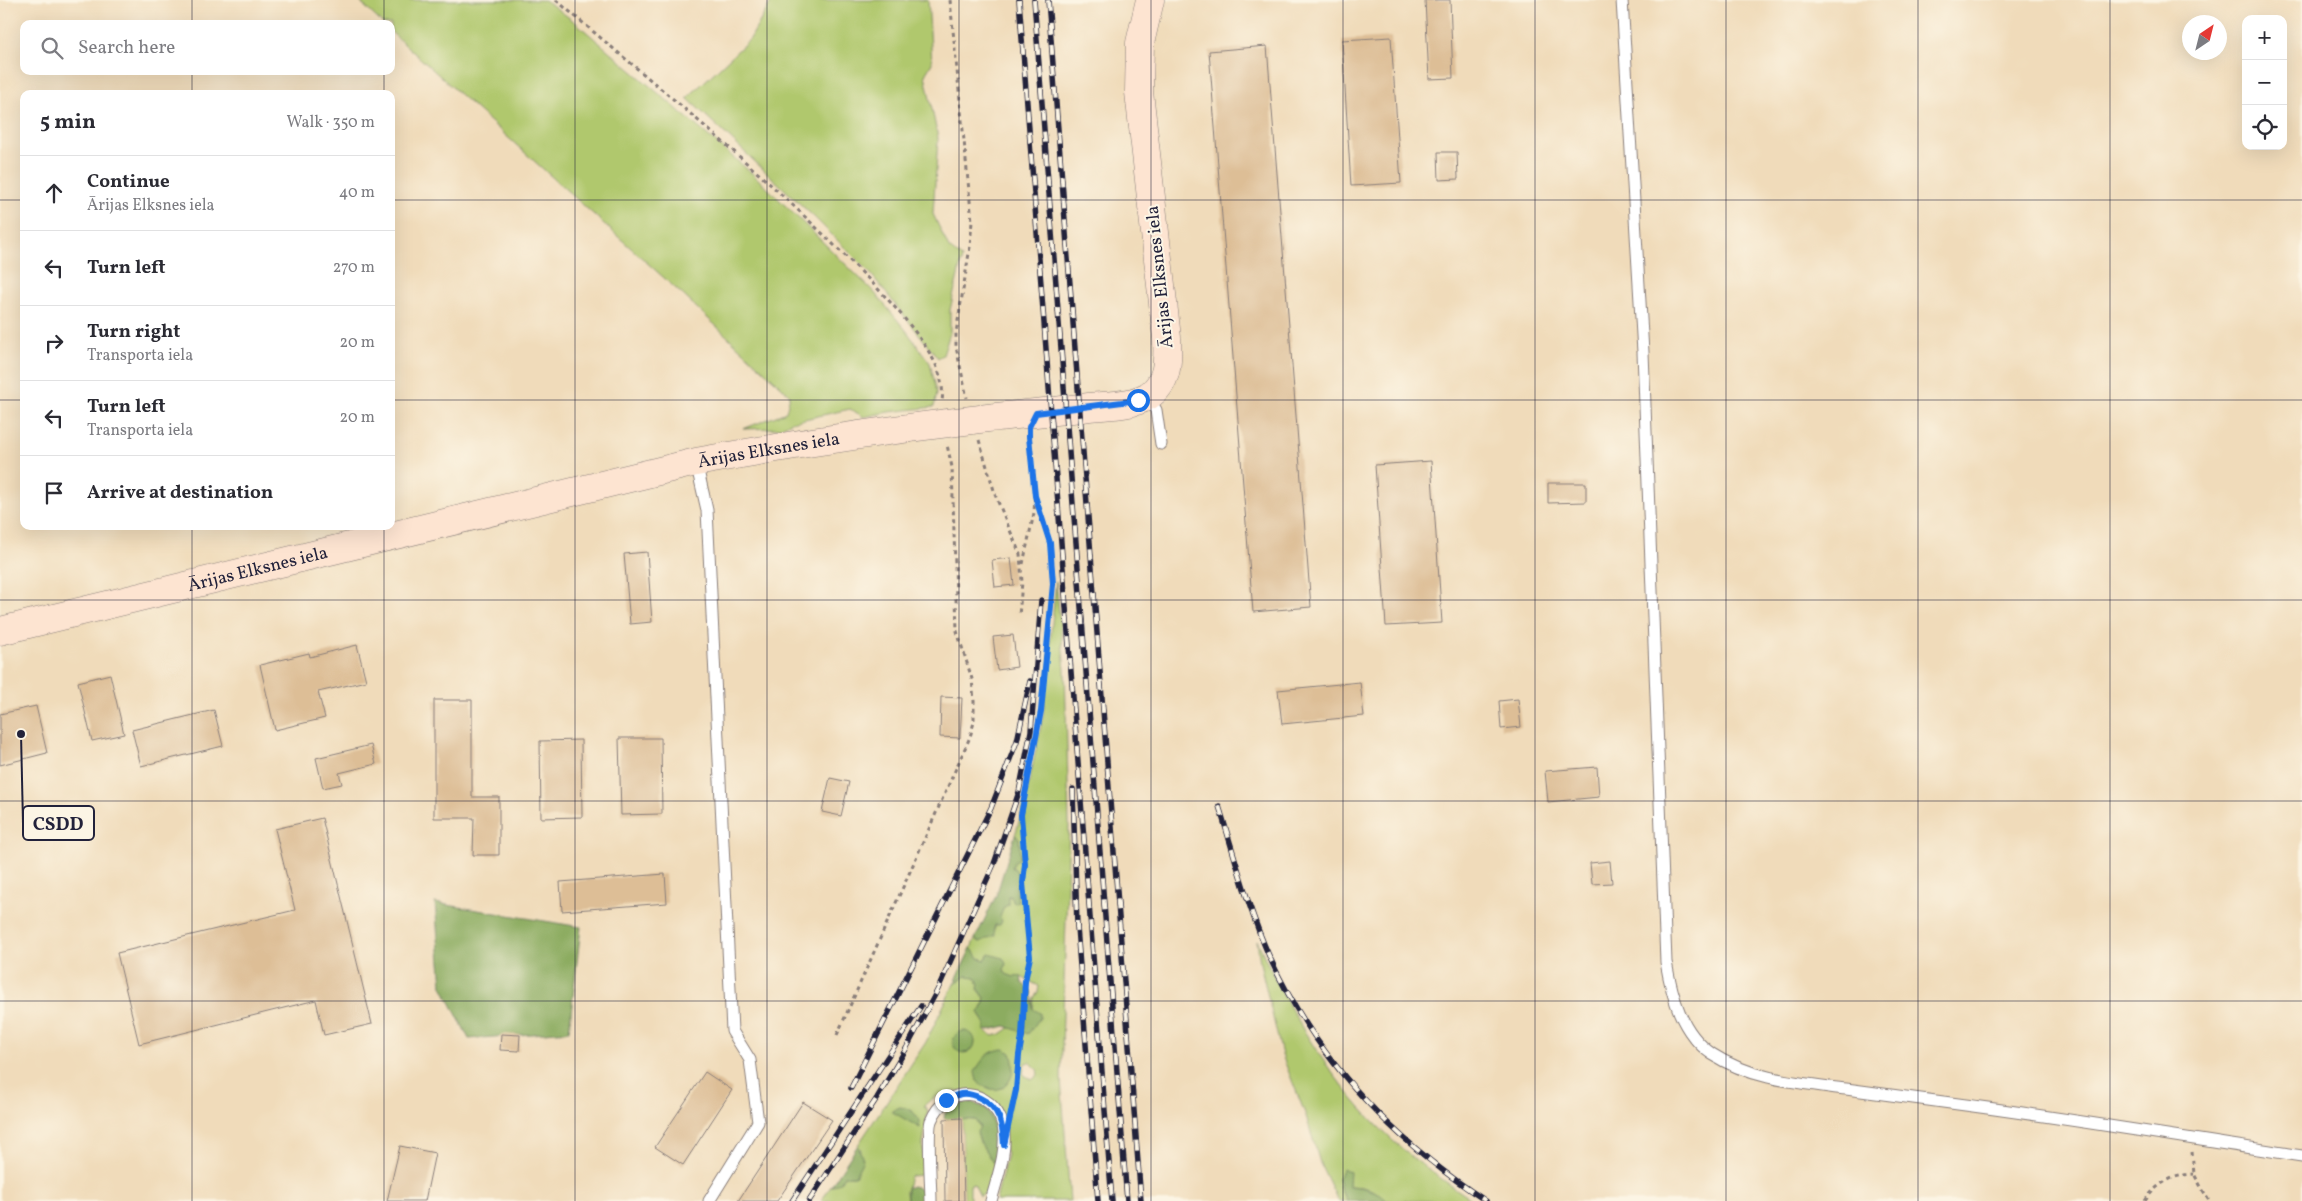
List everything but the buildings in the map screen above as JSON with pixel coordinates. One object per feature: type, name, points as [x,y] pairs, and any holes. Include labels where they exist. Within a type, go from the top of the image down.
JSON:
[{"type":"street","name":"Ārijas Elksnes iela","points":[[0,631],[696,462],[773,448],[942,424],[1122,404],[1147,396],[1154,391],[1164,378],[1168,359],[1140,92],[1140,43],[1150,0]]},
{"type":"lane","points":[[1622,0],[1643,352],[1666,962],[1672,992],[1682,1019],[1694,1037],[1710,1053],[1729,1064],[1770,1078],[2302,1156]]},
{"type":"lane","points":[[1147,396],[1156,410],[1161,444]]},
{"type":"lane","points":[[696,462],[707,510],[732,1031],[750,1060],[758,1122],[710,1201]]},
{"type":"lane","points":[[932,1201],[930,1123],[936,1111],[946,1100],[961,1094],[972,1094],[985,1100],[996,1110],[1003,1126],[1004,1145],[991,1201]]},
{"type":"path","points":[[556,0],[722,139],[790,202],[856,267],[896,311],[921,341],[938,370],[943,394],[942,424],[952,467],[957,631],[972,679],[974,722],[970,737],[837,1035]]},
{"type":"path","points":[[950,0],[972,221],[970,247],[958,315],[956,347],[972,420],[996,497],[1015,540],[1022,567]]},
{"type":"path","points":[[1019,616],[1022,567],[1034,514],[1035,496],[1029,427],[1036,413]]},
{"type":"path","points":[[1004,1145],[1016,1090],[1022,1036],[1025,981],[1030,957],[1023,883],[1025,864],[1021,815],[1041,711],[1053,584],[1050,543],[1035,496]]},
{"type":"path","points":[[2192,1139],[2194,1174],[2209,1201]]},
{"type":"path","points":[[2145,1201],[2161,1183],[2180,1175],[2194,1174]]},
{"type":"green space","points":[[358,0],[545,0],[575,22],[754,175],[873,291],[905,329],[930,363],[937,393],[934,407],[888,412],[864,417],[850,409],[791,422],[780,428],[743,429],[786,412],[790,395],[683,295],[395,36],[395,20],[379,20]]},
{"type":"green space","points":[[772,0],[928,0],[932,63],[925,75],[938,138],[933,214],[949,248],[962,258],[950,310],[950,333],[943,355],[938,358],[871,274],[814,217],[687,98],[750,39]]},
{"type":"green space","points":[[1056,582],[1065,670],[1069,824],[1061,1079],[1070,1201],[996,1201],[1007,1154],[986,1095],[962,1091],[936,1097],[924,1106],[928,1111],[923,1144],[924,1173],[922,1175],[910,1176],[906,1192],[907,1201],[821,1201],[831,1186],[834,1186],[844,1176],[855,1176],[861,1150],[858,1145],[926,1042],[954,984],[967,975],[976,977],[979,985],[978,989],[985,998],[982,1009],[979,1012],[985,1023],[985,1031],[993,1036],[1001,1034],[1011,1027],[1023,1033],[1033,1009],[1034,998],[1039,986],[1021,977],[1006,975],[989,954],[985,960],[979,958],[971,948],[975,939],[981,942],[994,929],[1010,895],[1018,901],[1016,887],[1020,880],[1012,867],[1015,861],[1020,858],[1019,838],[1015,835],[1025,802],[1043,716]],"holes":[[[1030,1062],[1037,1069],[1038,1075],[1032,1080],[1023,1074],[1025,1063]]]},
{"type":"green space","points":[[1015,835],[1019,838],[1020,858],[1015,861],[1012,867],[1016,870],[1020,880],[1016,887],[1018,901],[1014,903],[1010,896],[1008,896],[1008,905],[1004,907],[1000,917],[1002,921],[1000,925],[995,925],[995,935],[980,942],[975,939],[996,896]]},
{"type":"green space","points":[[435,903],[581,927],[569,1031],[469,1039],[442,986]]},
{"type":"green space","points":[[1257,940],[1298,1021],[1314,1047],[1350,1096],[1392,1140],[1432,1172],[1474,1201],[1387,1201],[1374,1191],[1362,1187],[1349,1186],[1338,1178],[1341,1191],[1348,1201],[1338,1201],[1320,1163],[1306,1116],[1282,1055],[1260,963]]},
{"type":"green space","points":[[971,948],[979,958],[985,960],[989,954],[1003,958],[1006,964],[1004,970],[1006,974],[1014,977],[1021,976],[1022,983],[1031,991],[1033,1009],[1040,1013],[1040,1018],[1028,1034],[1005,1026],[985,1031],[985,1023],[979,1012],[982,1009],[985,998],[978,988],[979,985],[976,977],[966,976],[954,984]]},
{"type":"green space","points":[[964,1031],[972,1034],[975,1042],[972,1050],[964,1053],[956,1050],[953,1042],[956,1034]]},
{"type":"green space","points":[[1004,1049],[1011,1053],[1013,1071],[1011,1079],[1001,1088],[986,1087],[977,1081],[975,1072],[986,1056],[994,1051]]},
{"type":"green space","points":[[972,1102],[987,1109],[992,1123],[996,1136],[996,1150],[993,1163],[980,1142],[977,1132],[980,1127],[975,1120],[944,1119],[945,1113],[961,1103]]},
{"type":"green space","points":[[900,1107],[914,1113],[920,1128],[891,1111]]},
{"type":"green space","points":[[987,1109],[995,1120],[998,1142]]},
{"type":"green space","points":[[962,1118],[975,1120],[979,1123],[980,1142],[993,1163],[997,1153],[988,1192],[980,1196],[974,1184],[970,1185],[970,1201],[964,1201]]},
{"type":"green space","points":[[858,1145],[863,1160],[855,1176],[844,1176],[840,1183],[831,1186]]},
{"type":"green space","points":[[1343,1168],[1350,1172],[1349,1186],[1374,1191],[1387,1201],[1348,1201],[1341,1191],[1338,1178]]},
{"type":"green space","points":[[912,1186],[922,1191],[926,1201],[907,1201],[907,1188]]},
{"type":"railway","points":[[1019,0],[1112,1201]]},
{"type":"railway","points":[[1034,0],[1127,1201]]},
{"type":"railway","points":[[1048,0],[1141,1201]]},
{"type":"railway","points":[[809,1201],[877,1098],[906,1049],[938,989],[994,864],[1019,792],[1031,731],[1041,600]]},
{"type":"railway","points":[[851,1088],[991,808],[1017,741],[1030,681]]},
{"type":"railway","points":[[1073,789],[1077,927],[1098,1201]]},
{"type":"railway","points":[[1219,806],[1242,883],[1262,939],[1289,995],[1310,1030],[1334,1064],[1389,1124],[1420,1152],[1486,1201]]},
{"type":"railway","points":[[792,1201],[921,1006]]},
{"type":"place","name":"CSDD","points":[[21,734]]},
{"type":"route","points":[[946,1100],[961,1094],[972,1094],[985,1100],[996,1110],[1003,1126],[1004,1145],[1016,1090],[1022,1036],[1025,981],[1030,957],[1027,945],[1026,905],[1023,883],[1024,846],[1020,824],[1045,683],[1053,584],[1050,543],[1035,496],[1029,427],[1036,413],[1128,403],[1138,400]]}]
